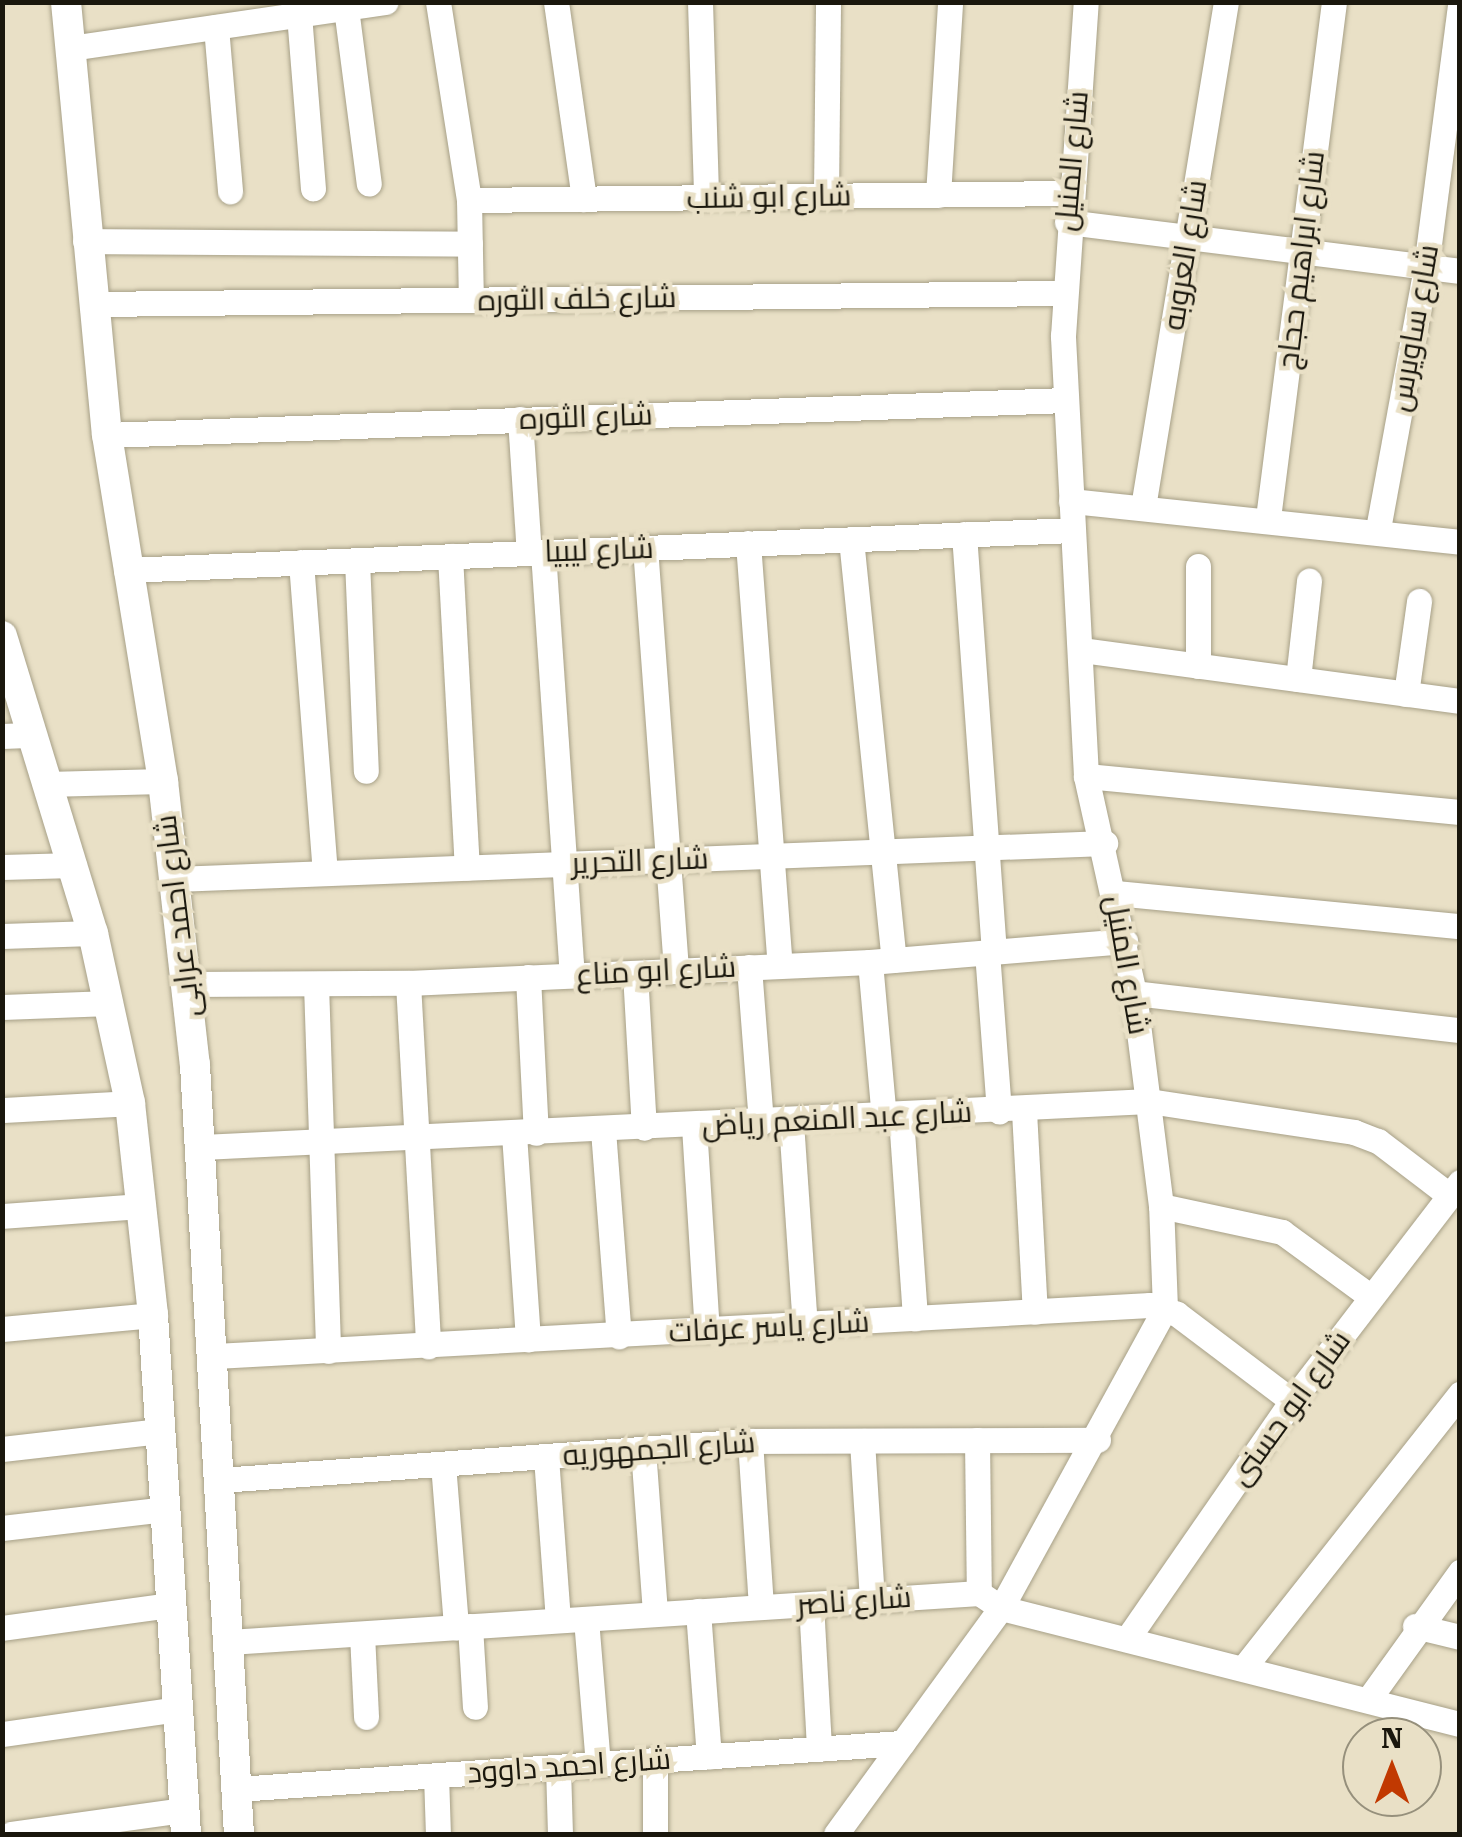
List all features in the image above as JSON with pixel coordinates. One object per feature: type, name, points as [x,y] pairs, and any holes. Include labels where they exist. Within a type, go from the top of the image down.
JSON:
[{"type":"street","name":"شارع احمد عرابى","points":[[66,2],[85,242],[107,435],[162,781],[187,984],[215,1356],[239,1834]]},
{"type":"street","points":[[202,2],[210,28],[230,191]]},
{"type":"street","points":[[70,48],[210,28],[298,9],[386,2]]},
{"type":"street","points":[[438,2],[469,200],[471,300]]},
{"type":"street","points":[[556,2],[584,198]]},
{"type":"street","points":[[700,2],[706,198]]},
{"type":"street","points":[[826,196],[828,2]]},
{"type":"street","points":[[938,194],[950,2]]},
{"type":"street","name":"شارع المنيل","points":[[836,1834],[902,1743],[990,1600],[1098,1440],[1165,1308],[1161,1206],[1134,993],[1105,843],[1086,776],[1082,650],[1064,400],[1063,293],[1086,2]]},
{"type":"street","name":"شارع العروبه","points":[[1143,507],[1226,2]]},
{"type":"street","name":"شارع ابراهيم حجاج","points":[[1268,518],[1334,2]]},
{"type":"street","name":"شارع ساويرس","points":[[1378,529],[1426,267],[1460,6]]},
{"type":"street","points":[[346,8],[369,184]]},
{"type":"street","points":[[298,9],[313,188]]},
{"type":"street","name":"شارع ابو شنب","points":[[469,200],[1068,193]]},
{"type":"street","points":[[1067,222],[1460,271]]},
{"type":"street","points":[[85,242],[470,244]]},
{"type":"street","name":"شارع خلف الثوره","points":[[92,304],[1063,293]]},
{"type":"street","name":"شارع الثوره","points":[[107,435],[1064,400]]},
{"type":"street","points":[[520,420],[536,552],[572,975]]},
{"type":"street","points":[[1072,501],[1378,529],[1460,542]]},
{"type":"street","name":"شارع ليبيا","points":[[126,570],[1072,530]]},
{"type":"street","points":[[964,534],[991,952],[1035,1312]]},
{"type":"street","points":[[852,539],[882,852],[882,961],[892,1117],[915,1319]]},
{"type":"street","points":[[748,544],[780,966]]},
{"type":"street","points":[[646,548],[676,970]]},
{"type":"street","points":[[450,556],[467,868]]},
{"type":"street","points":[[357,560],[366,771]]},
{"type":"street","points":[[302,562],[325,873]]},
{"type":"street","points":[[1198,566],[1198,666]]},
{"type":"street","points":[[1298,679],[1310,581]]},
{"type":"street","points":[[1406,694],[1418,602]]},
{"type":"street","points":[[2,636],[16,736],[46,784],[74,865],[110,1003],[130,1102],[153,1315],[185,1822],[11,1834]]},
{"type":"street","points":[[1082,650],[1460,701]]},
{"type":"street","points":[[1086,776],[1460,812]]},
{"type":"street","points":[[46,784],[162,781]]},
{"type":"street","name":"شارع التحرير","points":[[175,879],[1105,843]]},
{"type":"street","points":[[2,867],[74,865]]},
{"type":"street","points":[[1115,893],[1460,926]]},
{"type":"street","points":[[2,936],[93,933]]},
{"type":"street","name":"شارع ابو مناع","points":[[187,984],[408,983],[780,966],[1125,941]]},
{"type":"street","points":[[749,967],[761,1123]]},
{"type":"street","points":[[635,972],[644,1128]]},
{"type":"street","points":[[528,977],[528,1340]]},
{"type":"street","points":[[408,983],[428,1346]]},
{"type":"street","points":[[316,984],[328,1351]]},
{"type":"street","points":[[1134,993],[1460,1030]]},
{"type":"street","points":[[2,1007],[110,1003]]},
{"type":"street","name":"شارع عبد المنعم رياض","points":[[202,1148],[1012,1112],[1149,1101],[1354,1132],[1378,1142],[1454,1189]]},
{"type":"street","points":[[2,1110],[130,1102]]},
{"type":"street","points":[[792,1122],[804,1326]]},
{"type":"street","points":[[694,1126],[707,1330]]},
{"type":"street","points":[[604,1130],[619,1336]]},
{"type":"street","name":"شارع ابو حسنى","points":[[1127,1639],[1292,1401],[1454,1189]]},
{"type":"street","points":[[2,1216],[143,1206]]},
{"type":"street","points":[[1161,1206],[1282,1232],[1371,1297]]},
{"type":"street","points":[[1165,1308],[1292,1401]]},
{"type":"street","name":"شارع ياسر عرفات","points":[[215,1356],[1165,1308]]},
{"type":"street","points":[[2,1329],[153,1315]]},
{"type":"street","points":[[1244,1666],[1460,1394]]},
{"type":"street","points":[[2,1449],[160,1431]]},
{"type":"street","points":[[977,1440],[990,1600]]},
{"type":"street","name":"شارع الجمهوريه","points":[[221,1480],[750,1442],[1098,1440]]},
{"type":"street","points":[[862,1441],[872,1600]]},
{"type":"street","points":[[750,1442],[761,1607]]},
{"type":"street","points":[[643,1450],[655,1614]]},
{"type":"street","points":[[546,1456],[558,1620]]},
{"type":"street","points":[[444,1464],[474,1706]]},
{"type":"street","points":[[2,1528],[165,1510]]},
{"type":"street","points":[[1368,1700],[1415,1626],[1460,1572]]},
{"type":"street","name":"شارع ناصر","points":[[229,1642],[872,1600],[990,1600],[1460,1724]]},
{"type":"street","points":[[811,1604],[818,1749]]},
{"type":"street","points":[[2,1628],[171,1605]]},
{"type":"street","points":[[698,1611],[708,1756]]},
{"type":"street","points":[[586,1619],[598,1764]]},
{"type":"street","points":[[1415,1626],[1460,1638]]},
{"type":"street","points":[[362,1634],[366,1717]]},
{"type":"street","points":[[2,1734],[178,1709]]},
{"type":"street","name":"شارع احمد داوود","points":[[236,1789],[902,1743]]},
{"type":"street","points":[[655,1760],[655,1834]]},
{"type":"street","points":[[558,1766],[560,1834]]},
{"type":"street","points":[[436,1775],[438,1834]]}]
